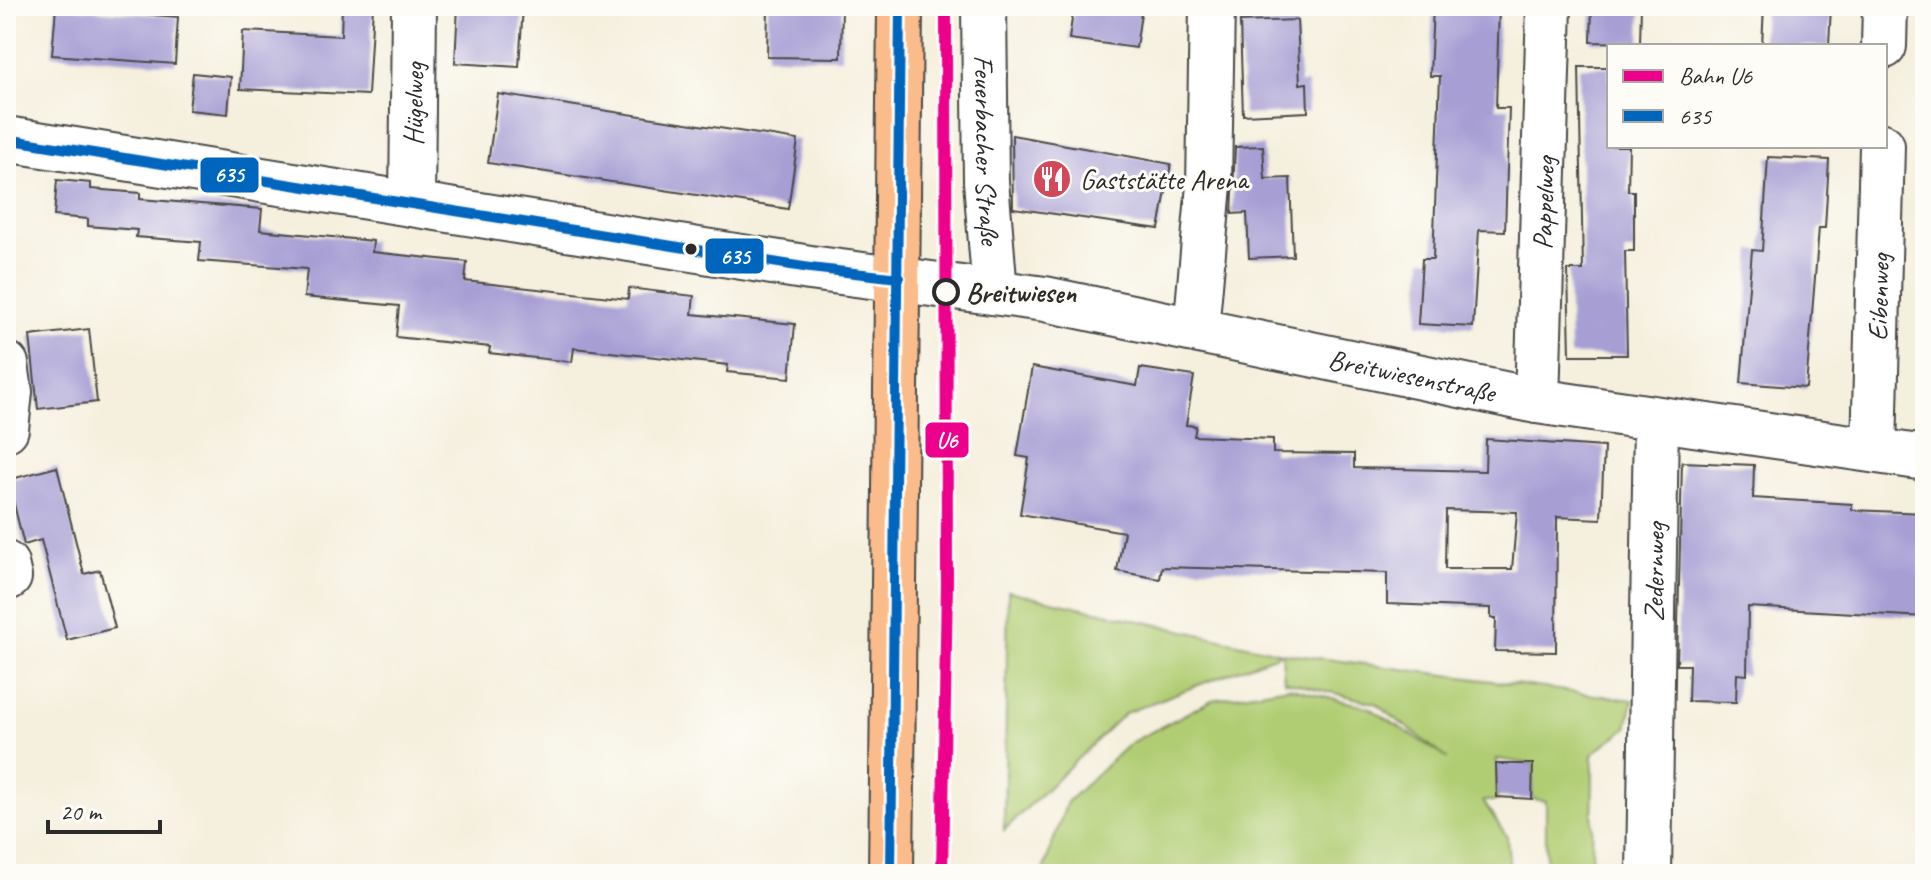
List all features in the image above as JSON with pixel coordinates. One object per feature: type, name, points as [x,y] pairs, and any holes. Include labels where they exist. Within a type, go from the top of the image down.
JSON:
[{"type":"main road","points":[[891,874],[891,637],[899,278],[900,6]]},
{"type":"street","name":"Hügelweg","points":[[412,204],[414,6]]},
{"type":"street","name":"Feuerbacher Straße","points":[[984,6],[986,181],[995,292]]},
{"type":"street","points":[[1196,330],[1209,185],[1212,6]]},
{"type":"street","name":"Pappelweg","points":[[1537,401],[1549,6]]},
{"type":"street","points":[[1884,44],[1885,6]]},
{"type":"street","name":"Breitwiesenstraße","points":[[6,139],[810,268],[995,292],[1537,401],[1925,458]]},
{"type":"street","name":"Eibenweg","points":[[1874,449],[1882,148]]},
{"type":"street","points":[[6,364],[10,392],[6,429]]},
{"type":"street","name":"Zedernweg","points":[[1649,874],[1656,420]]},
{"type":"green space","points":[[1008,591],[1282,653],[1125,713],[1004,830]]},
{"type":"green space","points":[[1282,653],[1633,700],[1627,728],[1593,753],[1592,874],[1546,874],[1546,801],[1532,799],[1533,764],[1497,759],[1497,801],[1483,801],[1507,837],[1510,874],[1042,874],[1067,802],[1130,743],[1212,700],[1289,687],[1370,708],[1448,759],[1375,703],[1284,681]]},
{"type":"building","points":[[342,6],[373,6],[368,95],[240,89],[243,31],[341,36]]},
{"type":"building","points":[[458,6],[523,6],[519,67],[455,63]]},
{"type":"building","points":[[768,6],[842,6],[841,58],[767,57]]},
{"type":"building","points":[[1074,6],[1142,6],[1136,48],[1069,39]]},
{"type":"building","points":[[1433,6],[1499,6],[1496,108],[1509,108],[1505,231],[1479,230],[1473,327],[1418,324],[1422,259],[1433,259],[1440,76],[1430,76]]},
{"type":"building","points":[[1592,6],[1641,6],[1640,43],[1591,42]]},
{"type":"building","points":[[1764,6],[1831,6],[1829,44],[1762,44]]},
{"type":"building","points":[[56,7],[178,17],[175,64],[52,55]]},
{"type":"building","points":[[1297,20],[1300,84],[1307,83],[1308,112],[1243,115],[1240,22]]},
{"type":"building","points":[[1579,67],[1607,67],[1607,148],[1629,148],[1628,191],[1634,191],[1634,251],[1625,251],[1627,355],[1570,355],[1568,270],[1583,270]]},
{"type":"building","points":[[193,73],[231,77],[228,114],[189,110]]},
{"type":"building","points":[[498,94],[798,140],[788,209],[488,163]]},
{"type":"building","points":[[1012,135],[1171,164],[1159,229],[1013,208]]},
{"type":"building","points":[[1263,146],[1265,179],[1290,178],[1293,256],[1249,258],[1247,213],[1232,214],[1235,147]]},
{"type":"building","points":[[1768,157],[1829,160],[1825,228],[1819,228],[1806,388],[1741,383],[1752,250],[1762,251]]},
{"type":"building","points":[[57,180],[91,183],[91,189],[140,193],[140,199],[262,209],[260,230],[373,241],[372,252],[467,262],[465,281],[628,299],[629,288],[694,296],[692,314],[795,324],[790,378],[727,372],[728,365],[574,348],[572,362],[489,353],[490,347],[396,337],[399,306],[304,297],[307,269],[199,261],[201,242],[136,237],[137,230],[88,226],[88,219],[54,216]]},
{"type":"building","points":[[89,329],[97,402],[38,409],[30,336]]},
{"type":"building","points":[[1032,367],[1137,386],[1140,368],[1194,376],[1186,425],[1196,426],[1194,436],[1273,439],[1273,453],[1354,454],[1354,468],[1485,471],[1486,439],[1604,447],[1601,519],[1557,517],[1556,652],[1495,651],[1496,618],[1491,618],[1491,608],[1387,604],[1387,573],[1162,567],[1160,579],[1117,571],[1124,532],[1020,514],[1029,458],[1017,456]],"holes":[[[1446,510],[1517,512],[1512,569],[1445,569]]]},
{"type":"building","points":[[1682,462],[1754,465],[1753,498],[1852,504],[1852,510],[1925,513],[1925,617],[1748,607],[1747,675],[1737,674],[1736,702],[1688,701],[1689,665],[1677,665]]},
{"type":"building","points":[[57,467],[84,574],[100,570],[115,628],[67,640],[41,540],[24,545],[8,480]]},
{"type":"building","points":[[1496,764],[1533,764],[1532,799],[1497,797]]},
{"type":"rail line","name":"U6","points":[[942,874],[947,583],[946,6]]},
{"type":"transit line","name":"635","points":[[891,874],[900,6]]},
{"type":"transit line","name":"635","points":[[6,139],[810,268],[899,278]]},
{"type":"place","name":"Gaststätte Arena","points":[[1052,179]]},
{"type":"place","name":"Breitwiesen","points":[[946,292]]}]
